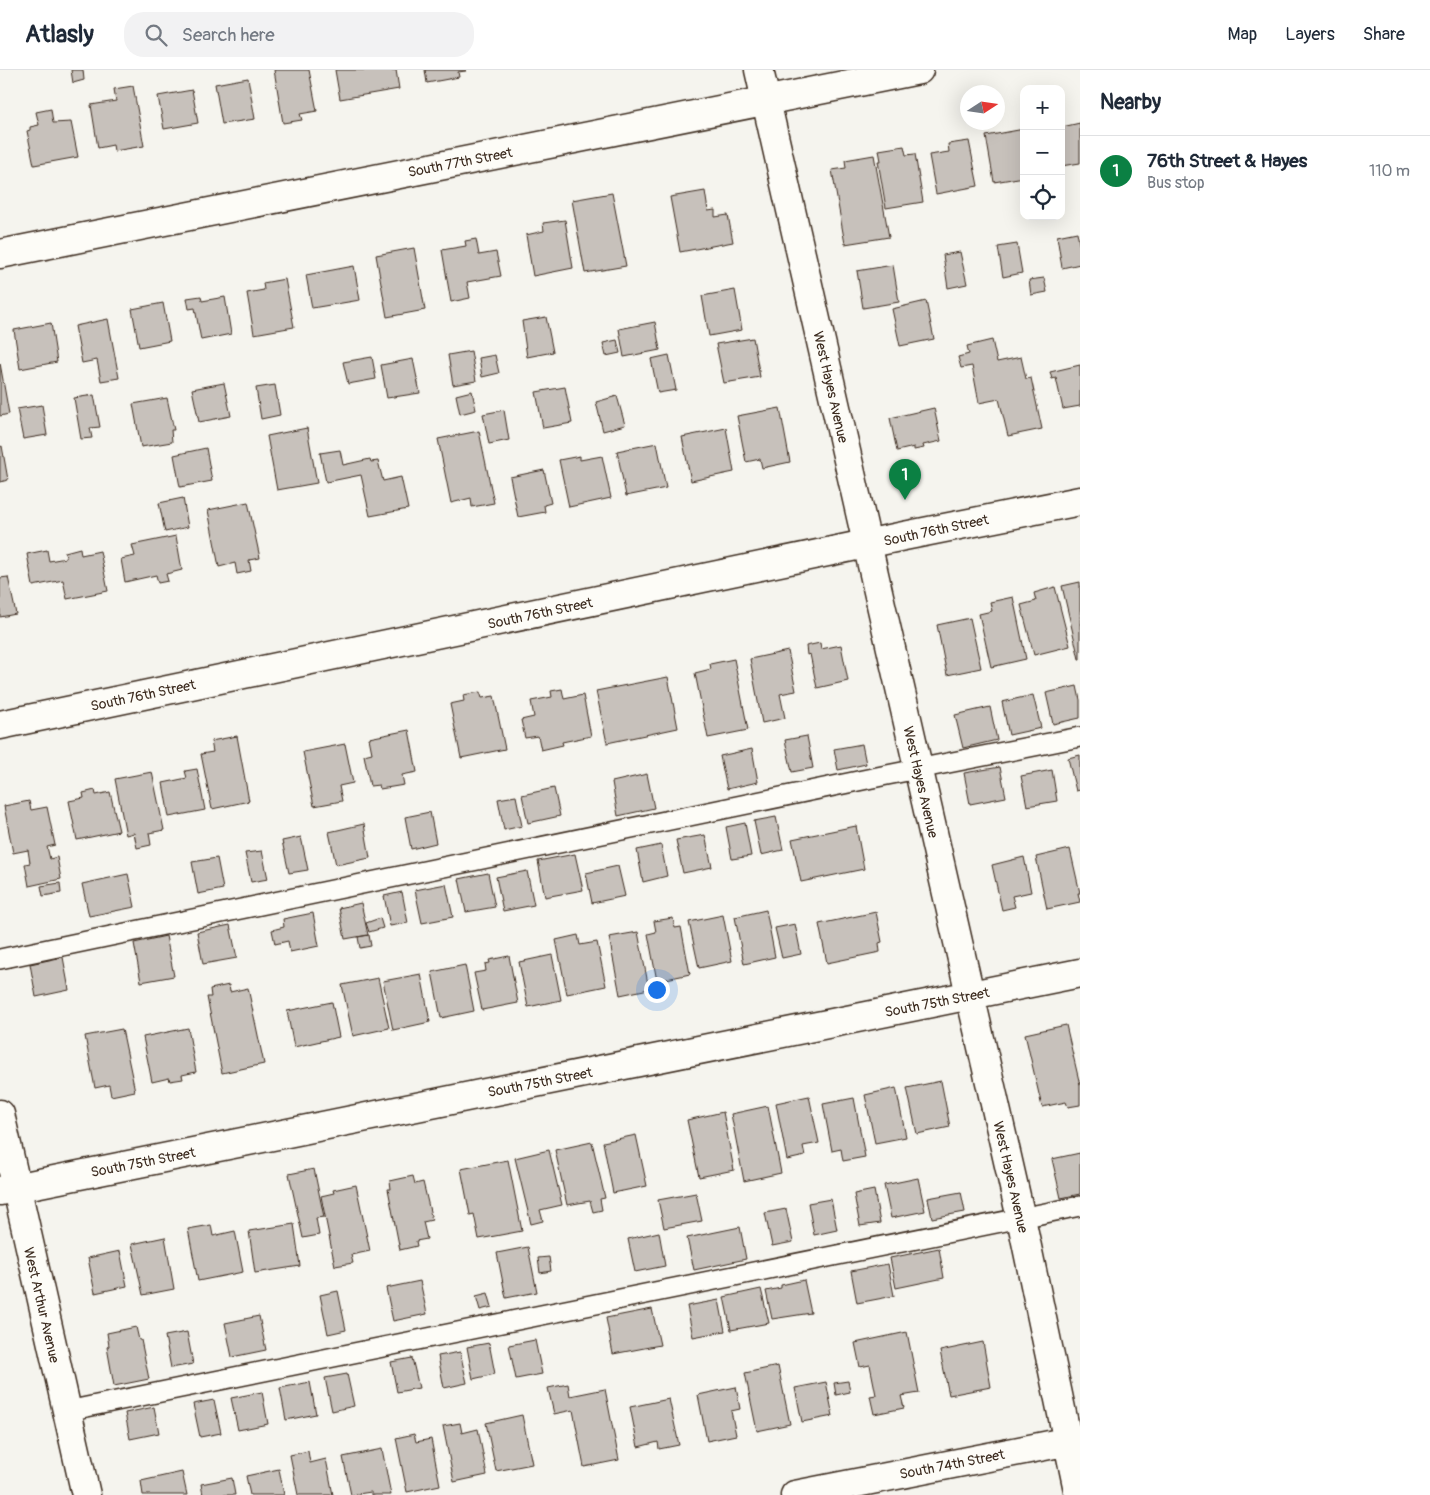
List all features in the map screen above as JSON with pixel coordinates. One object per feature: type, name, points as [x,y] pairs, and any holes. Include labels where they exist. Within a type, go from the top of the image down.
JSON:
[{"type":"street","name":"West Hayes Avenue","points":[[759,70],[1021,1218],[1074,1440],[1079,1495]]},
{"type":"street","name":"South 77th Street","points":[[0,254],[919,70]]},
{"type":"street","name":"South 76th Street","points":[[0,725],[1080,501]]},
{"type":"street","name":"South 75th Street","points":[[8,1189],[1080,973]]},
{"type":"street","name":"West Arthur Avenue","points":[[0,1114],[8,1189],[67,1411],[86,1495]]},
{"type":"street","name":"South 74th Street","points":[[795,1495],[1074,1440]]},
{"type":"lane","points":[[0,959],[918,768],[1080,737]]},
{"type":"lane","points":[[67,1411],[1080,1206]]},
{"type":"building","points":[[71,70],[83,70],[84,80],[73,83]]},
{"type":"building","points":[[274,70],[309,70],[317,111],[300,114],[302,120],[283,123]]},
{"type":"building","points":[[335,70],[396,70],[399,89],[340,99]]},
{"type":"building","points":[[425,70],[466,71],[458,72],[459,77],[427,83]]},
{"type":"building","points":[[248,78],[255,119],[222,124],[215,84]]},
{"type":"building","points":[[133,86],[144,146],[114,151],[113,145],[98,148],[91,105],[116,101],[114,89]]},
{"type":"building","points":[[192,90],[198,123],[164,129],[158,96]]},
{"type":"building","points":[[51,109],[53,123],[71,122],[78,157],[34,165],[27,131],[30,130],[30,127],[39,125],[36,112]]},
{"type":"building","points":[[1080,123],[1080,163],[1065,165],[1065,126]]},
{"type":"building","points":[[1020,130],[1020,178],[994,182],[986,136]]},
{"type":"building","points":[[969,141],[978,186],[936,194],[929,155],[949,152],[948,144]]},
{"type":"building","points":[[904,146],[906,155],[915,154],[923,202],[886,208],[878,161],[881,161],[879,150]]},
{"type":"building","points":[[874,155],[889,237],[845,244],[832,170],[846,168],[845,160]]},
{"type":"building","points":[[705,191],[708,211],[715,210],[715,217],[728,215],[733,242],[680,252],[670,197]]},
{"type":"building","points":[[612,193],[626,266],[585,273],[572,200]]},
{"type":"building","points":[[565,220],[573,268],[533,276],[526,235],[544,231],[543,223]]},
{"type":"building","points":[[1077,232],[1080,264],[1062,268],[1057,236]]},
{"type":"building","points":[[476,239],[479,255],[496,252],[501,276],[467,282],[470,298],[451,302],[442,250],[466,246],[465,241]]},
{"type":"building","points":[[1017,244],[1022,273],[1003,277],[998,247]]},
{"type":"building","points":[[414,248],[425,310],[387,317],[376,255]]},
{"type":"building","points":[[960,252],[967,284],[948,288],[943,255]]},
{"type":"building","points":[[893,265],[899,302],[863,308],[857,271]]},
{"type":"building","points":[[354,266],[360,300],[312,308],[306,275]]},
{"type":"building","points":[[1044,278],[1047,292],[1031,295],[1029,280]]},
{"type":"building","points":[[285,279],[294,327],[254,334],[247,293],[264,290],[263,283]]},
{"type":"building","points":[[735,290],[742,330],[709,336],[702,296]]},
{"type":"building","points":[[201,296],[202,301],[225,297],[231,334],[201,340],[195,308],[189,309],[187,298]]},
{"type":"building","points":[[926,301],[934,339],[900,346],[892,309]]},
{"type":"building","points":[[163,303],[170,341],[139,347],[132,309]]},
{"type":"building","points":[[546,317],[553,352],[527,357],[522,321]]},
{"type":"building","points":[[108,319],[119,378],[101,381],[97,360],[82,363],[75,326]]},
{"type":"building","points":[[655,322],[660,350],[624,357],[619,329]]},
{"type":"building","points":[[51,323],[57,362],[20,369],[14,330]]},
{"type":"building","points":[[753,338],[760,377],[724,383],[716,344]]},
{"type":"building","points":[[617,340],[620,353],[606,356],[603,343]]},
{"type":"building","points":[[992,340],[997,362],[1021,357],[1026,379],[1031,378],[1042,429],[1008,436],[999,399],[979,403],[972,366],[961,368],[958,357],[969,354],[967,346]]},
{"type":"building","points":[[471,351],[476,381],[453,385],[448,355]]},
{"type":"building","points":[[495,355],[499,373],[482,377],[479,358]]},
{"type":"building","points":[[669,355],[676,390],[658,393],[651,359]]},
{"type":"building","points":[[372,357],[376,379],[348,384],[343,362]]},
{"type":"building","points":[[413,359],[420,393],[387,398],[381,365]]},
{"type":"building","points":[[0,363],[9,414],[0,416]]},
{"type":"building","points":[[1080,365],[1080,406],[1063,409],[1056,378],[1052,379],[1050,372]]},
{"type":"building","points":[[224,383],[231,416],[199,422],[192,389]]},
{"type":"building","points":[[275,385],[280,415],[261,419],[256,388]]},
{"type":"building","points":[[565,387],[572,423],[543,428],[536,392]]},
{"type":"building","points":[[472,391],[476,410],[460,414],[456,395]]},
{"type":"building","points":[[94,395],[100,427],[90,428],[92,438],[81,439],[74,398]]},
{"type":"building","points":[[617,396],[625,425],[603,431],[596,402]]},
{"type":"building","points":[[167,398],[174,430],[171,430],[172,442],[141,447],[133,404]]},
{"type":"building","points":[[42,405],[47,435],[23,439],[17,409]]},
{"type":"building","points":[[780,408],[790,462],[762,468],[760,459],[746,462],[737,416]]},
{"type":"building","points":[[934,408],[941,441],[923,445],[924,448],[914,450],[914,447],[897,451],[890,418]]},
{"type":"building","points":[[504,410],[509,440],[489,444],[483,414]]},
{"type":"building","points":[[307,428],[317,483],[277,490],[267,436]]},
{"type":"building","points":[[726,428],[734,472],[691,481],[682,437]]},
{"type":"building","points":[[479,431],[494,503],[472,507],[471,498],[451,503],[438,439]]},
{"type":"building","points":[[657,443],[666,488],[626,496],[617,451]]},
{"type":"building","points":[[2,446],[8,480],[0,482],[0,447]]},
{"type":"building","points":[[206,448],[212,481],[180,487],[174,455]]},
{"type":"building","points":[[340,450],[343,465],[370,459],[371,462],[378,461],[383,481],[401,477],[408,509],[370,516],[361,475],[326,482],[320,453]]},
{"type":"building","points":[[580,456],[580,460],[602,456],[611,498],[569,507],[559,460]]},
{"type":"building","points":[[544,470],[551,503],[544,505],[545,512],[518,517],[510,477]]},
{"type":"building","points":[[183,498],[188,527],[165,532],[159,503]]},
{"type":"building","points":[[248,502],[260,558],[249,560],[251,571],[237,574],[235,563],[219,567],[208,510]]},
{"type":"building","points":[[176,536],[182,570],[166,574],[168,581],[158,583],[156,575],[125,582],[121,559],[135,556],[132,545]]},
{"type":"building","points":[[80,548],[81,555],[100,551],[108,591],[67,599],[63,580],[33,586],[27,554],[47,550],[49,561],[66,558],[65,552]]},
{"type":"building","points":[[8,577],[16,614],[0,617],[0,578]]},
{"type":"building","points":[[1080,582],[1080,659],[1079,659],[1062,586]]},
{"type":"building","points":[[1055,587],[1070,646],[1034,655],[1021,605],[1036,601],[1034,593]]},
{"type":"building","points":[[1013,597],[1026,659],[991,667],[979,614],[992,611],[990,602]]},
{"type":"building","points":[[970,618],[981,668],[947,675],[937,625]]},
{"type":"building","points":[[820,643],[821,649],[841,645],[848,681],[817,688],[810,654],[807,655],[806,646]]},
{"type":"building","points":[[788,651],[796,691],[780,694],[785,718],[762,723],[750,659]]},
{"type":"building","points":[[734,659],[748,730],[708,738],[695,673],[711,669],[710,664]]},
{"type":"building","points":[[668,677],[678,728],[607,743],[596,691]]},
{"type":"building","points":[[1077,686],[1080,700],[1080,718],[1053,724],[1046,693]]},
{"type":"building","points":[[562,689],[564,699],[583,695],[591,736],[562,742],[563,745],[541,750],[538,736],[525,738],[521,720],[534,717],[531,701],[552,697],[551,691]]},
{"type":"building","points":[[480,692],[482,698],[494,696],[505,749],[461,758],[450,704],[464,701],[463,695]]},
{"type":"building","points":[[1033,695],[1041,728],[1009,735],[1002,702]]},
{"type":"building","points":[[990,707],[997,740],[963,748],[955,715]]},
{"type":"building","points":[[409,730],[417,772],[402,775],[404,785],[380,789],[379,785],[370,786],[364,755],[372,753],[369,738]]},
{"type":"building","points":[[237,736],[249,801],[212,809],[201,754],[213,752],[211,741]]},
{"type":"building","points":[[807,736],[813,768],[792,772],[785,740]]},
{"type":"building","points":[[345,744],[353,783],[339,786],[342,801],[314,806],[303,752]]},
{"type":"building","points":[[862,744],[866,764],[838,770],[834,749]]},
{"type":"building","points":[[752,749],[758,782],[727,789],[720,756]]},
{"type":"building","points":[[1080,755],[1080,790],[1076,791],[1068,758]]},
{"type":"building","points":[[1000,767],[1006,797],[970,804],[964,773]]},
{"type":"building","points":[[197,769],[205,810],[169,817],[163,783],[187,778],[185,771]]},
{"type":"building","points":[[1052,770],[1057,801],[1027,806],[1021,776]]},
{"type":"building","points":[[152,772],[164,830],[149,833],[151,845],[137,848],[134,833],[126,835],[115,779]]},
{"type":"building","points":[[647,774],[654,808],[618,816],[612,782]]},
{"type":"building","points":[[554,788],[560,816],[528,823],[522,795]]},
{"type":"building","points":[[95,790],[96,795],[110,792],[119,831],[77,840],[69,801],[84,798],[83,793]]},
{"type":"building","points":[[516,796],[522,826],[504,830],[498,799]]},
{"type":"building","points":[[29,801],[31,810],[47,807],[55,845],[47,847],[50,859],[57,857],[61,879],[29,886],[25,864],[30,863],[28,850],[13,853],[4,806]]},
{"type":"building","points":[[430,812],[436,843],[411,849],[405,817]]},
{"type":"building","points":[[776,817],[783,850],[761,855],[754,821]]},
{"type":"building","points":[[745,823],[751,856],[732,859],[726,827]]},
{"type":"building","points":[[364,824],[370,858],[336,865],[329,832]]},
{"type":"building","points":[[856,826],[864,869],[801,882],[792,839]]},
{"type":"building","points":[[705,835],[712,867],[683,873],[676,840]]},
{"type":"building","points":[[301,837],[308,870],[289,873],[282,841]]},
{"type":"building","points":[[661,845],[667,876],[643,882],[637,850]]},
{"type":"building","points":[[1070,849],[1080,893],[1078,893],[1080,902],[1047,909],[1036,857]]},
{"type":"building","points":[[262,851],[268,879],[251,882],[245,853]]},
{"type":"building","points":[[575,854],[583,890],[545,897],[538,861]]},
{"type":"building","points":[[1024,857],[1031,892],[1012,896],[1015,907],[1002,910],[992,865]]},
{"type":"building","points":[[217,858],[223,889],[198,894],[192,862]]},
{"type":"building","points":[[618,866],[625,896],[592,903],[586,873]]},
{"type":"building","points":[[527,871],[534,905],[503,911],[496,877]]},
{"type":"building","points":[[488,873],[495,907],[466,912],[459,879]]},
{"type":"building","points":[[128,874],[135,907],[89,916],[82,884]]},
{"type":"building","points":[[60,883],[61,893],[43,896],[41,886]]},
{"type":"building","points":[[446,884],[453,917],[422,923],[415,890]]},
{"type":"building","points":[[402,892],[408,923],[390,926],[384,896]]},
{"type":"building","points":[[361,903],[368,935],[345,939],[339,908]]},
{"type":"building","points":[[766,910],[775,957],[744,964],[735,917]]},
{"type":"building","points":[[876,912],[882,942],[879,943],[880,952],[827,963],[819,924]]},
{"type":"building","points":[[313,913],[319,946],[290,952],[288,941],[275,944],[272,930],[284,927],[283,919]]},
{"type":"building","points":[[723,915],[732,961],[699,968],[689,922]]},
{"type":"building","points":[[380,918],[383,928],[369,932],[366,923]]},
{"type":"building","points":[[673,918],[675,928],[681,927],[690,974],[657,981],[648,934],[656,932],[654,921]]},
{"type":"building","points":[[795,924],[801,954],[782,958],[775,928]]},
{"type":"building","points":[[230,925],[237,958],[203,964],[197,932]]},
{"type":"building","points":[[638,932],[649,989],[620,995],[609,937]]},
{"type":"building","points":[[369,935],[371,946],[360,948],[358,937]]},
{"type":"building","points":[[578,935],[580,945],[597,942],[606,986],[567,994],[556,940]]},
{"type":"building","points":[[166,936],[174,976],[141,982],[134,943]]},
{"type":"building","points":[[552,955],[561,1000],[528,1007],[519,962]]},
{"type":"building","points":[[509,956],[518,1003],[482,1010],[474,973],[486,971],[485,964],[490,963],[489,960]]},
{"type":"building","points":[[63,957],[69,990],[36,997],[30,964]]},
{"type":"building","points":[[465,965],[474,1011],[441,1018],[432,972]]},
{"type":"building","points":[[421,974],[430,1022],[393,1030],[383,981]]},
{"type":"building","points":[[378,978],[389,1028],[353,1036],[342,985]]},
{"type":"building","points":[[229,985],[230,992],[248,988],[264,1064],[222,1073],[207,997],[211,997],[210,989]]},
{"type":"building","points":[[332,1002],[339,1037],[294,1047],[287,1011]]},
{"type":"building","points":[[1066,1025],[1080,1085],[1080,1105],[1068,1107],[1066,1102],[1042,1107],[1025,1034]]},
{"type":"building","points":[[188,1028],[196,1072],[182,1075],[183,1079],[170,1081],[169,1078],[152,1082],[143,1037]]},
{"type":"building","points":[[122,1029],[135,1091],[111,1096],[109,1085],[95,1088],[85,1036]]},
{"type":"building","points":[[941,1081],[950,1127],[917,1134],[907,1088]]},
{"type":"building","points":[[896,1088],[906,1137],[875,1143],[865,1095]]},
{"type":"building","points":[[809,1096],[819,1143],[803,1146],[805,1156],[787,1160],[776,1103]]},
{"type":"building","points":[[854,1098],[865,1157],[843,1161],[841,1149],[832,1151],[823,1104]]},
{"type":"building","points":[[768,1106],[781,1173],[744,1181],[731,1114]]},
{"type":"building","points":[[723,1112],[734,1170],[699,1177],[687,1120]]},
{"type":"building","points":[[636,1135],[647,1186],[613,1193],[603,1142]]},
{"type":"building","points":[[592,1142],[605,1198],[600,1199],[602,1210],[593,1212],[590,1201],[567,1205],[555,1150]]},
{"type":"building","points":[[549,1150],[562,1205],[540,1210],[543,1221],[531,1224],[515,1158]]},
{"type":"building","points":[[1080,1153],[1080,1194],[1061,1198],[1052,1159]]},
{"type":"building","points":[[508,1160],[522,1231],[479,1239],[474,1214],[470,1215],[461,1169]]},
{"type":"building","points":[[314,1169],[324,1217],[316,1218],[319,1235],[303,1238],[289,1174]]},
{"type":"building","points":[[413,1176],[415,1184],[423,1182],[432,1220],[423,1222],[427,1239],[416,1241],[417,1246],[400,1250],[388,1189],[391,1189],[390,1181]]},
{"type":"building","points":[[918,1178],[925,1211],[891,1218],[884,1185]]},
{"type":"building","points":[[356,1185],[370,1251],[351,1255],[353,1263],[335,1266],[321,1196],[334,1193],[333,1190]]},
{"type":"building","points":[[874,1190],[880,1223],[860,1226],[854,1194]]},
{"type":"building","points":[[961,1192],[965,1212],[932,1218],[928,1198]]},
{"type":"building","points":[[696,1193],[702,1221],[664,1228],[658,1200]]},
{"type":"building","points":[[831,1199],[837,1230],[814,1235],[808,1203]]},
{"type":"building","points":[[786,1209],[793,1242],[772,1246],[765,1213]]},
{"type":"building","points":[[294,1224],[300,1266],[255,1273],[249,1231]]},
{"type":"building","points":[[211,1225],[213,1236],[235,1231],[243,1272],[198,1281],[188,1229]]},
{"type":"building","points":[[740,1227],[746,1259],[694,1270],[687,1238]]},
{"type":"building","points":[[659,1232],[665,1266],[635,1272],[628,1239]]},
{"type":"building","points":[[165,1237],[174,1289],[143,1295],[132,1244]]},
{"type":"building","points":[[528,1247],[537,1292],[506,1298],[497,1253]]},
{"type":"building","points":[[939,1248],[944,1278],[896,1288],[890,1258]]},
{"type":"building","points":[[120,1251],[127,1286],[95,1293],[88,1258]]},
{"type":"building","points":[[549,1257],[551,1271],[540,1273],[538,1258]]},
{"type":"building","points":[[888,1264],[894,1296],[857,1303],[851,1271]]},
{"type":"building","points":[[804,1280],[811,1313],[772,1319],[766,1291],[781,1288],[781,1285]]},
{"type":"building","points":[[420,1281],[427,1314],[393,1321],[386,1288]]},
{"type":"building","points":[[761,1289],[769,1323],[731,1330],[724,1297]]},
{"type":"building","points":[[338,1291],[346,1330],[328,1334],[320,1295]]},
{"type":"building","points":[[488,1293],[492,1307],[480,1310],[476,1296]]},
{"type":"building","points":[[719,1300],[725,1331],[693,1337],[687,1306]]},
{"type":"building","points":[[652,1309],[660,1345],[613,1354],[606,1318]]},
{"type":"building","points":[[259,1316],[266,1350],[232,1357],[225,1323]]},
{"type":"building","points":[[136,1327],[139,1340],[141,1340],[149,1379],[114,1386],[107,1347],[109,1346],[107,1333]]},
{"type":"building","points":[[187,1332],[193,1364],[171,1368],[165,1336]]},
{"type":"building","points":[[907,1332],[919,1393],[901,1396],[904,1408],[874,1414],[870,1396],[876,1395],[870,1365],[860,1367],[855,1343]]},
{"type":"building","points":[[535,1340],[542,1374],[516,1379],[509,1345]]},
{"type":"building","points":[[983,1342],[991,1387],[949,1395],[940,1351]]},
{"type":"building","points":[[489,1343],[495,1374],[473,1379],[467,1347]]},
{"type":"building","points":[[460,1352],[467,1383],[444,1388],[438,1356]]},
{"type":"building","points":[[412,1358],[419,1388],[397,1392],[391,1362]]},
{"type":"building","points":[[778,1366],[790,1424],[757,1431],[745,1373]]},
{"type":"building","points":[[347,1374],[354,1406],[332,1411],[325,1378]]},
{"type":"building","points":[[848,1381],[850,1392],[836,1395],[834,1383]]},
{"type":"building","points":[[310,1382],[316,1414],[286,1420],[280,1388]]},
{"type":"building","points":[[826,1382],[833,1416],[802,1422],[795,1388]]},
{"type":"building","points":[[568,1384],[570,1396],[605,1389],[619,1460],[584,1467],[573,1410],[554,1414],[548,1388]]},
{"type":"building","points":[[736,1387],[740,1409],[731,1411],[736,1435],[707,1441],[698,1395]]},
{"type":"building","points":[[262,1392],[268,1424],[238,1430],[231,1398]]},
{"type":"building","points":[[669,1399],[679,1445],[659,1449],[658,1442],[638,1447],[630,1407]]},
{"type":"building","points":[[214,1400],[221,1433],[200,1437],[193,1404]]},
{"type":"building","points":[[154,1407],[159,1433],[130,1439],[125,1413]]},
{"type":"building","points":[[522,1415],[532,1464],[496,1471],[486,1423]]},
{"type":"building","points":[[460,1423],[462,1433],[478,1429],[487,1475],[454,1482],[443,1426]]},
{"type":"building","points":[[414,1434],[416,1442],[431,1439],[440,1485],[407,1492],[396,1438]]},
{"type":"building","points":[[382,1449],[391,1495],[371,1495],[371,1492],[351,1495],[343,1457]]},
{"type":"building","points":[[308,1451],[310,1463],[326,1459],[333,1495],[298,1495],[290,1455]]},
{"type":"building","points":[[279,1469],[284,1495],[250,1495],[246,1476]]},
{"type":"building","points":[[182,1472],[187,1495],[143,1495],[141,1481]]},
{"type":"building","points":[[232,1478],[235,1495],[203,1495],[201,1484]]},
{"type":"place","name":"76th Street & Hayes","points":[[905,500]]}]
